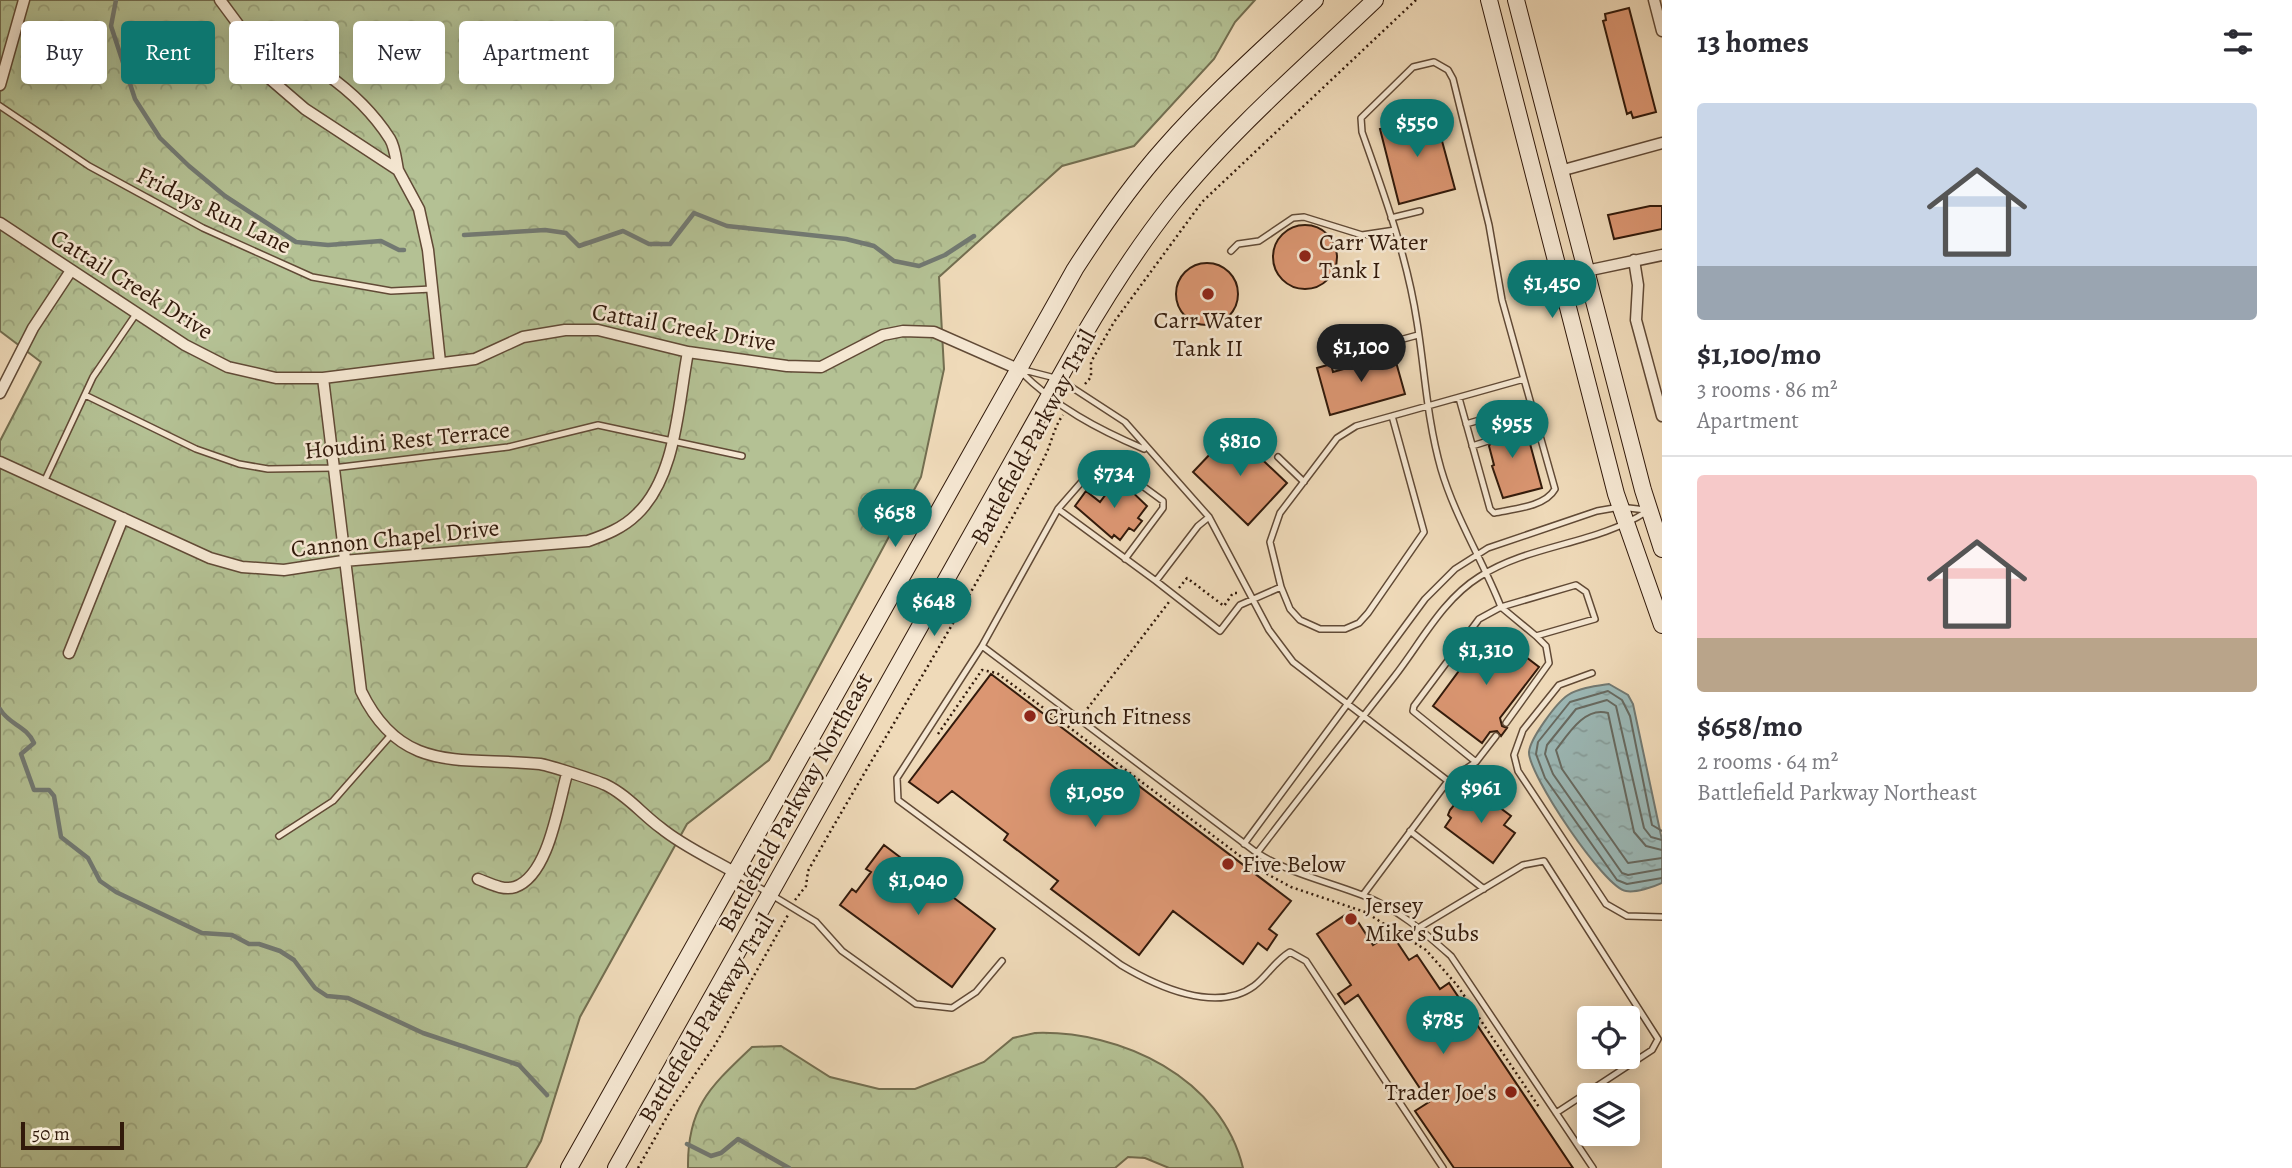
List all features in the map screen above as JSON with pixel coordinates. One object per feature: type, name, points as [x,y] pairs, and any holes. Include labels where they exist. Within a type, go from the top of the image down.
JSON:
[{"type":"main road","name":"Battlefield Parkway Northeast","points":[[569,1168],[1075,269],[1128,193],[1206,102],[1315,0]]},
{"type":"main road","name":"Battlefield Parkway Northeast","points":[[615,1168],[1048,398],[1126,265],[1172,204],[1229,140],[1375,0]]},
{"type":"main road","points":[[1489,0],[1625,526],[1662,625]]},
{"type":"main road","points":[[1516,0],[1649,511],[1662,549]]},
{"type":"street","points":[[0,85],[24,0]]},
{"type":"street","points":[[220,0],[236,21]]},
{"type":"street","points":[[1654,0],[1662,31]]},
{"type":"street","points":[[276,84],[305,109],[398,170]]},
{"type":"street","points":[[337,84],[359,101],[391,141],[398,170],[419,209],[440,362]]},
{"type":"street","points":[[1560,171],[1662,143]]},
{"type":"street","name":"Cattail Creek Drive","points":[[0,223],[70,272],[185,345],[228,367],[276,378],[323,378],[475,359],[523,337],[565,330],[598,330],[688,352],[788,366],[821,367],[883,335],[903,331],[934,332],[1018,369]]},
{"type":"street","points":[[1586,271],[1662,255]]},
{"type":"street","points":[[1634,260],[1638,285],[1636,320],[1662,416]]},
{"type":"street","points":[[0,393],[33,327],[70,272]]},
{"type":"street","name":"Cannon Chapel Drive","points":[[0,462],[210,558],[242,567],[284,570],[343,561],[588,541],[611,532],[636,515],[656,489],[671,440],[688,352]]},
{"type":"street","points":[[323,378],[343,561],[361,691],[372,713],[391,735],[427,756],[450,761],[543,764],[606,785],[662,830],[734,872]]},
{"type":"street","points":[[69,653],[123,519]]},
{"type":"street","points":[[478,879],[498,887],[514,887],[530,876],[543,860],[567,774]]},
{"type":"lane","points":[[1459,398],[1490,509],[1494,513],[1529,505],[1552,494],[1555,489],[1502,300],[1489,225],[1452,79],[1448,70],[1434,62],[1413,66],[1361,118],[1362,131],[1395,230],[1410,287],[1427,408],[1443,474],[1501,607],[1546,646],[1549,663],[1506,723]]},
{"type":"lane","name":"Fridays Run Lane","points":[[0,106],[89,166],[203,228],[312,277],[391,291],[432,289]]},
{"type":"lane","points":[[1391,218],[1420,211]]},
{"type":"lane","points":[[1231,251],[1238,244],[1259,241],[1293,218],[1304,217],[1362,235],[1395,230]]},
{"type":"lane","points":[[44,482],[93,377],[136,314]]},
{"type":"lane","points":[[1370,348],[1418,335]]},
{"type":"lane","points":[[1018,369],[1059,379],[1125,422],[1209,517],[1269,630],[1293,662],[1448,781]]},
{"type":"lane","points":[[1018,369],[1048,398],[1067,410],[1147,450]]},
{"type":"lane","points":[[1392,416],[1424,533],[1359,623],[1345,629],[1320,629],[1300,620],[1290,609],[1269,542],[1271,529],[1304,482],[1345,432],[1392,416],[1524,379]]},
{"type":"lane","name":"Houdini Rest Terrace","points":[[85,395],[197,449],[240,464],[268,469],[333,468],[533,443],[598,425],[742,456]]},
{"type":"lane","points":[[1466,424],[1497,415]]},
{"type":"lane","points":[[1517,433],[1538,426]]},
{"type":"lane","points":[[1472,446],[1488,441]]},
{"type":"lane","points":[[1278,457],[1304,482]]},
{"type":"lane","points":[[1125,559],[1163,508],[1163,501],[1110,462],[1100,462],[1058,509],[982,646],[897,778],[898,800],[1147,981],[1223,999],[1253,986],[1279,958],[1290,952],[1306,961],[1443,1168]]},
{"type":"lane","points":[[1244,844],[1438,584],[1478,553],[1597,511],[1620,507],[1649,511]]},
{"type":"lane","points":[[1058,509],[1220,631],[1240,605],[1281,587]]},
{"type":"lane","points":[[1257,853],[1446,607],[1487,572],[1625,526],[1649,511]]},
{"type":"lane","points":[[1156,581],[1198,526],[1209,517]]},
{"type":"lane","points":[[1476,762],[1415,716],[1414,706],[1479,619],[1501,607],[1576,585],[1582,587],[1595,619],[1536,636]]},
{"type":"lane","points":[[982,646],[1257,853],[1303,877],[1363,895],[1420,927],[1451,956],[1593,1168]]},
{"type":"lane","points":[[1591,673],[1559,685],[1523,730],[1514,755],[1518,771],[1606,904],[1627,916],[1662,917]]},
{"type":"lane","points":[[279,836],[333,801],[391,735]]},
{"type":"lane","points":[[1363,895],[1448,781],[1476,762],[1496,736]]},
{"type":"lane","points":[[1410,831],[1484,889]]},
{"type":"lane","points":[[1420,927],[1523,865],[1544,861],[1658,1039],[1652,1050],[1556,1113]]},
{"type":"lane","points":[[734,872],[816,922],[842,951],[916,1004],[952,1008],[976,992],[1002,961]]},
{"type":"path","name":"Battlefield Parkway Trail","points":[[1080,393],[1091,377],[1091,362],[1114,322],[1202,202],[1416,0]]},
{"type":"path","name":"Battlefield Parkway Trail","points":[[638,1168],[671,1108],[715,1045],[778,937],[792,905],[806,886],[808,871],[883,736],[944,640],[1046,454],[1056,426],[1067,410]]},
{"type":"path","points":[[1072,730],[1187,578],[1224,606],[1233,593],[1247,589]]},
{"type":"path","points":[[933,741],[982,670],[997,673],[1256,868],[1290,887],[1365,912],[1418,943],[1457,985],[1541,1111]]},
{"type":"green space","points":[[0,0],[1255,0],[1235,22],[1214,59],[1134,146],[1062,166],[939,277],[944,369],[921,477],[769,760],[687,824],[580,1017],[541,1141],[526,1168],[0,1168],[0,441],[41,362],[0,331]]},
{"type":"green space","points":[[1035,1033],[1068,1034],[1101,1040],[1133,1051],[1163,1066],[1191,1085],[1214,1109],[1232,1136],[1243,1168],[1169,1168],[1145,1158],[1128,1157],[1115,1168],[688,1168],[689,1147],[697,1113],[713,1087],[752,1047],[781,1046],[830,1077],[879,1089],[915,1089],[984,1062],[1013,1038]]},
{"type":"water","points":[[1609,684],[1628,695],[1633,704],[1662,840],[1662,883],[1634,891],[1626,891],[1616,885],[1586,852],[1541,783],[1529,752],[1539,730],[1563,699],[1577,691]]},
{"type":"building","points":[[1629,8],[1656,112],[1633,118],[1631,112],[1627,114],[1603,21],[1606,20],[1605,14]]},
{"type":"building","points":[[1435,115],[1455,189],[1399,204],[1380,129]]},
{"type":"building","points":[[1662,206],[1662,229],[1614,239],[1608,215]]},
{"type":"building","name":"Carr Water Tank I","points":[[1299,225],[1311,225],[1328,234],[1335,245],[1335,269],[1328,280],[1311,289],[1299,289],[1287,284],[1278,275],[1273,263],[1273,251],[1278,239],[1287,230]]},
{"type":"building","name":"Carr Water Tank II","points":[[1207,263],[1229,272],[1238,294],[1229,316],[1207,325],[1185,316],[1176,294],[1185,272]]},
{"type":"building","points":[[1394,355],[1405,394],[1330,415],[1317,368],[1331,364],[1333,372]]},
{"type":"building","points":[[1513,419],[1516,428],[1512,435],[1519,438],[1520,443],[1529,440],[1542,488],[1503,498],[1492,466],[1494,465],[1489,446],[1493,440],[1486,436],[1484,427]]},
{"type":"building","points":[[1232,431],[1287,483],[1248,525],[1193,472]]},
{"type":"building","points":[[1115,482],[1122,487],[1124,484],[1147,506],[1138,518],[1142,521],[1134,531],[1129,528],[1120,540],[1114,535],[1112,538],[1075,506],[1086,491],[1100,502]]},
{"type":"building","points":[[1497,635],[1539,667],[1500,718],[1502,726],[1507,728],[1501,736],[1497,731],[1490,732],[1482,743],[1433,706],[1484,637]]},
{"type":"building","points":[[991,674],[1291,901],[1269,929],[1277,935],[1267,950],[1258,943],[1243,964],[1173,911],[1139,955],[1051,889],[1058,881],[1004,840],[1008,834],[952,791],[938,803],[909,782]]},
{"type":"building","points":[[1476,790],[1511,816],[1504,825],[1515,833],[1493,863],[1445,827],[1451,818],[1448,815],[1450,810],[1463,794],[1470,799]]},
{"type":"building","points":[[884,845],[995,929],[952,987],[840,905],[852,889],[856,892],[871,872],[866,869]]},
{"type":"building","points":[[1351,911],[1373,945],[1391,933],[1409,960],[1417,955],[1440,989],[1449,983],[1573,1168],[1454,1168],[1415,1111],[1429,1102],[1358,995],[1345,1004],[1338,994],[1351,985],[1317,934]]},
{"type":"waterway","points":[[116,0],[111,26],[135,99],[160,138],[189,166],[225,196],[296,242],[328,245],[381,241],[404,250]]},
{"type":"waterway","points":[[464,235],[545,230],[566,233],[579,246],[623,231],[649,244],[670,244],[694,213],[727,226],[846,239],[874,246],[894,261],[919,266],[945,255],[974,236]]},
{"type":"waterway","points":[[0,709],[31,737],[34,743],[21,754],[34,790],[49,790],[54,796],[61,837],[88,858],[100,881],[116,892],[202,933],[232,935],[249,944],[259,944],[280,951],[294,960],[315,988],[327,996],[348,998],[423,1033],[519,1065],[547,1095]]},
{"type":"waterway","points":[[687,1144],[711,1156],[721,1153],[738,1139],[789,1168]]},
{"type":"place","name":"Carr Water Tank I","points":[[1305,256]]},
{"type":"place","name":"Carr Water Tank II","points":[[1208,294]]},
{"type":"place","name":"Crunch Fitness","points":[[1030,716]]},
{"type":"place","name":"Five Below","points":[[1228,864]]},
{"type":"place","name":"Jersey Mike's Subs","points":[[1351,919]]},
{"type":"place","name":"Trader Joe's","points":[[1511,1092]]}]
